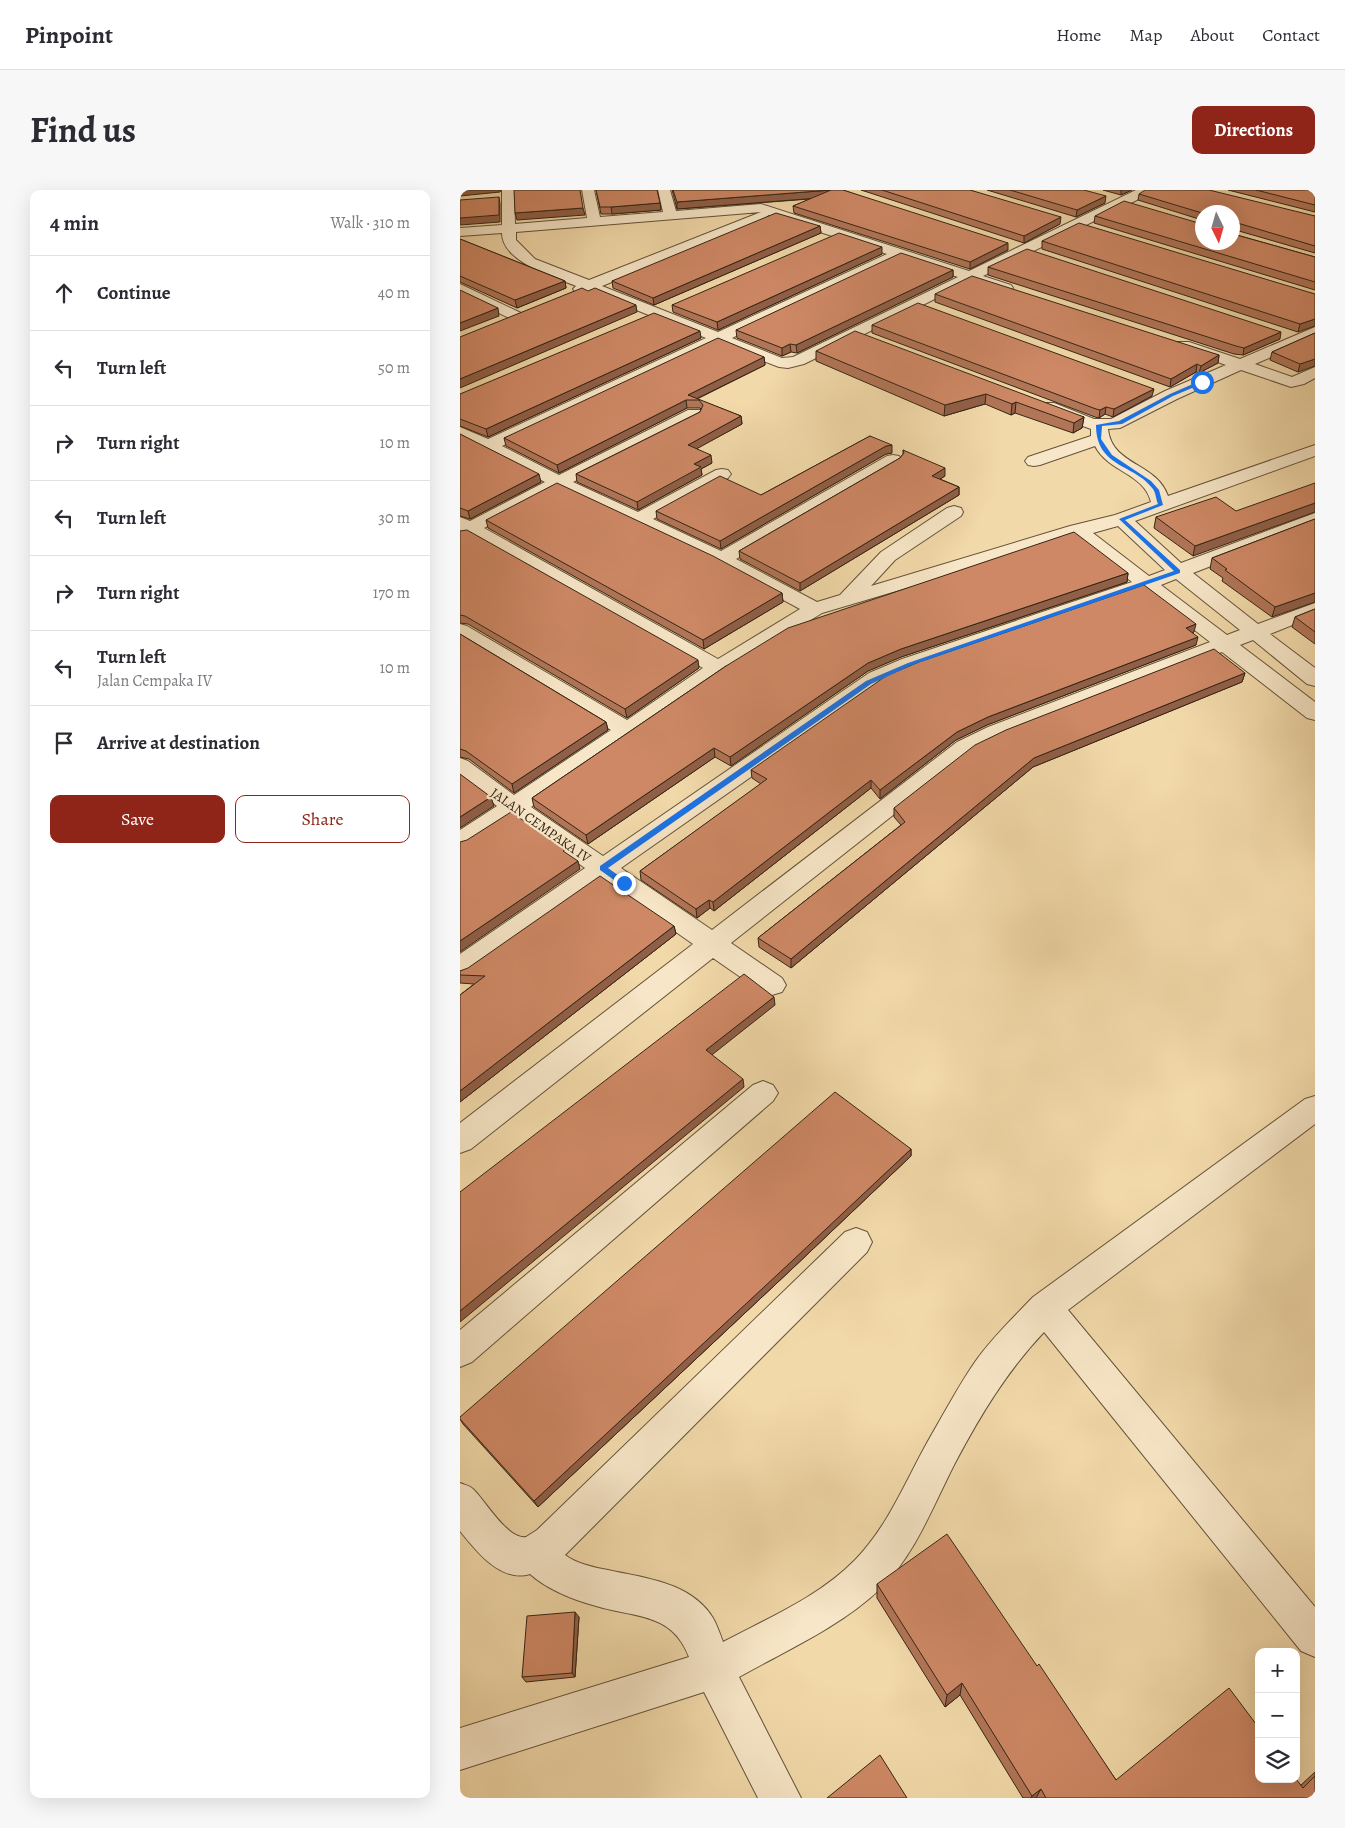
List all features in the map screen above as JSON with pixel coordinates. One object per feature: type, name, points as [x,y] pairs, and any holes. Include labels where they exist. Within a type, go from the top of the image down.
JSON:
[{"type":"street","points":[[588,190],[594,221]]},
{"type":"street","points":[[664,190],[670,215]]},
{"type":"street","points":[[505,196],[509,241],[530,262],[718,339],[788,364],[855,334],[916,302],[1146,190]]},
{"type":"street","points":[[1106,197],[1140,207]]},
{"type":"street","points":[[570,293],[763,205]]},
{"type":"street","points":[[460,232],[670,215],[763,205],[838,233],[1018,291]]},
{"type":"street","points":[[1058,219],[1095,230]]},
{"type":"street","points":[[820,241],[838,233]]},
{"type":"street","points":[[1005,244],[1042,256]]},
{"type":"street","points":[[488,446],[900,253]]},
{"type":"street","points":[[460,288],[521,314],[500,322]]},
{"type":"street","points":[[916,302],[934,309]]},
{"type":"street","points":[[636,321],[671,306]]},
{"type":"street","points":[[1280,332],[1299,338]]},
{"type":"street","points":[[1034,461],[1120,422],[1172,395],[1315,332]]},
{"type":"street","points":[[855,334],[873,341]]},
{"type":"street","points":[[1167,340],[1291,382],[1298,381],[1315,372]]},
{"type":"street","points":[[1153,388],[1172,395]]},
{"type":"street","points":[[1037,403],[1099,432],[1110,456],[1141,476],[1156,490],[1161,505]]},
{"type":"street","points":[[463,528],[694,414]]},
{"type":"street","points":[[460,432],[559,482],[722,558],[815,609]]},
{"type":"street","points":[[460,841],[514,807],[718,668],[815,609],[1077,530],[1122,519],[1315,450]]},
{"type":"street","points":[[722,558],[893,460]]},
{"type":"street","points":[[640,519],[722,474]]},
{"type":"street","points":[[847,599],[888,556],[954,512]]},
{"type":"street","points":[[1122,519],[1178,571],[1315,679]]},
{"type":"street","points":[[460,968],[877,678],[910,664],[1146,584],[1315,519]]},
{"type":"street","points":[[463,528],[718,668]]},
{"type":"street","points":[[1077,530],[1313,709]]},
{"type":"street","points":[[460,1140],[965,747],[996,732],[1315,609]]},
{"type":"street","points":[[460,630],[626,729]]},
{"type":"street","name":"JALAN CEMPAKA IV","points":[[460,766],[514,807],[772,985]]},
{"type":"street","points":[[460,1351],[763,1093]]},
{"type":"street","points":[[460,1749],[714,1669],[834,1603],[866,1575],[888,1551],[905,1524],[944,1448],[987,1374],[1015,1339],[1045,1308],[1315,1108]]},
{"type":"street","points":[[460,1501],[484,1530],[507,1553],[521,1558],[536,1554],[550,1543],[856,1242]]},
{"type":"street","points":[[1045,1308],[1315,1637]]},
{"type":"street","points":[[536,1554],[555,1570],[596,1587],[663,1601],[682,1614],[699,1631],[714,1669],[780,1798]]},
{"type":"building","points":[[514,190],[580,190],[583,208],[515,213]]},
{"type":"building","points":[[596,190],[657,190],[660,203],[600,207]]},
{"type":"building","points":[[673,190],[831,190],[677,202]]},
{"type":"building","points":[[831,190],[843,190],[1008,243],[970,262],[793,206]]},
{"type":"building","points":[[882,190],[970,190],[1061,217],[1024,236]]},
{"type":"building","points":[[1010,190],[1084,190],[1106,196],[1077,210]]},
{"type":"building","points":[[1145,190],[1209,190],[1315,216],[1315,246],[1240,224],[1240,205],[1195,205],[1195,211],[1139,194]]},
{"type":"building","points":[[1256,190],[1315,190],[1315,205]]},
{"type":"building","points":[[499,197],[499,215],[460,218],[460,200]]},
{"type":"building","points":[[1124,201],[1195,222],[1195,246],[1095,216]]},
{"type":"building","points":[[776,213],[820,226],[653,298],[612,281]]},
{"type":"building","points":[[1079,223],[1315,294],[1315,319],[1300,324],[1042,241]]},
{"type":"building","points":[[839,233],[882,247],[717,322],[672,305]]},
{"type":"building","points":[[1240,236],[1315,257],[1315,282],[1208,250],[1240,250]]},
{"type":"building","points":[[460,239],[565,281],[515,300],[460,276]]},
{"type":"building","points":[[1027,249],[1281,332],[1244,348],[988,267]]},
{"type":"building","points":[[901,253],[953,270],[796,345],[790,344],[782,348],[736,330]]},
{"type":"building","points":[[972,276],[1219,355],[1201,366],[1197,364],[1171,379],[935,294]]},
{"type":"building","points":[[582,288],[588,291],[595,288],[636,305],[460,379],[460,337]]},
{"type":"building","points":[[460,290],[498,308],[460,323]]},
{"type":"building","points":[[918,303],[1154,389],[1114,409],[1106,407],[1100,410],[872,325]]},
{"type":"building","points":[[654,313],[700,331],[486,429],[460,419],[460,394]]},
{"type":"building","points":[[855,331],[1084,417],[1074,423],[1016,402],[1012,404],[986,394],[945,405],[816,351]]},
{"type":"building","points":[[1315,333],[1315,359],[1300,364],[1272,352]]},
{"type":"building","points":[[718,338],[764,357],[688,395],[741,416],[688,445],[711,455],[694,464],[701,467],[637,502],[576,474],[700,412],[703,405],[699,400],[686,400],[557,465],[504,438]]},
{"type":"building","points":[[460,434],[539,474],[468,511],[460,508]]},
{"type":"building","points":[[870,436],[892,445],[886,446],[720,541],[656,511],[720,476],[761,495]]},
{"type":"building","points":[[903,450],[945,468],[932,476],[959,487],[800,583],[739,551],[900,458],[904,453]]},
{"type":"building","points":[[557,483],[713,556],[782,593],[703,640],[486,520]]},
{"type":"building","points":[[1315,483],[1315,503],[1195,546],[1156,517],[1216,497],[1236,511]]},
{"type":"building","points":[[1315,519],[1315,593],[1275,607],[1212,558]]},
{"type":"building","points":[[467,530],[698,660],[625,709],[465,616],[460,615],[460,531]]},
{"type":"building","points":[[1074,532],[1128,573],[901,649],[868,663],[730,757],[714,748],[586,835],[532,798],[726,666],[788,628]]},
{"type":"building","points":[[1144,585],[1196,624],[1186,628],[1198,637],[988,717],[957,732],[880,790],[871,780],[713,902],[709,900],[696,909],[640,871],[767,779],[751,770],[886,676],[919,662]]},
{"type":"building","points":[[1315,609],[1315,632],[1295,617]]},
{"type":"building","points":[[460,634],[606,722],[512,784],[466,751],[460,749]]},
{"type":"building","points":[[1214,649],[1245,673],[1034,758],[791,959],[758,938],[905,822],[894,808],[975,745],[1006,730]]},
{"type":"building","points":[[460,774],[491,797],[460,817]]},
{"type":"building","points":[[511,812],[566,850],[563,851],[578,861],[460,941],[460,842],[467,840]]},
{"type":"building","points":[[600,876],[674,926],[460,1091],[460,995],[485,976],[460,975],[460,971],[468,968]]},
{"type":"building","points":[[744,974],[774,997],[706,1050],[743,1079],[460,1311],[460,1192]]},
{"type":"building","points":[[835,1092],[911,1149],[534,1501],[460,1417]]},
{"type":"building","points":[[947,1534],[1037,1666],[1039,1664],[1116,1780],[1229,1688],[1255,1723],[1255,1783],[1299,1783],[1303,1788],[1315,1776],[1315,1798],[1046,1798],[1041,1789],[1032,1796],[962,1683],[947,1695],[877,1584]]},
{"type":"building","points":[[575,1612],[572,1673],[522,1677],[527,1616]]},
{"type":"building","points":[[880,1755],[907,1798],[827,1798]]},
{"type":"route","points":[[624,883],[602,868],[868,682],[910,664],[1146,584],[1178,571],[1122,519],[1161,505],[1156,490],[1149,482],[1110,456],[1099,439],[1099,425],[1107,426],[1120,422],[1202,382]]}]
